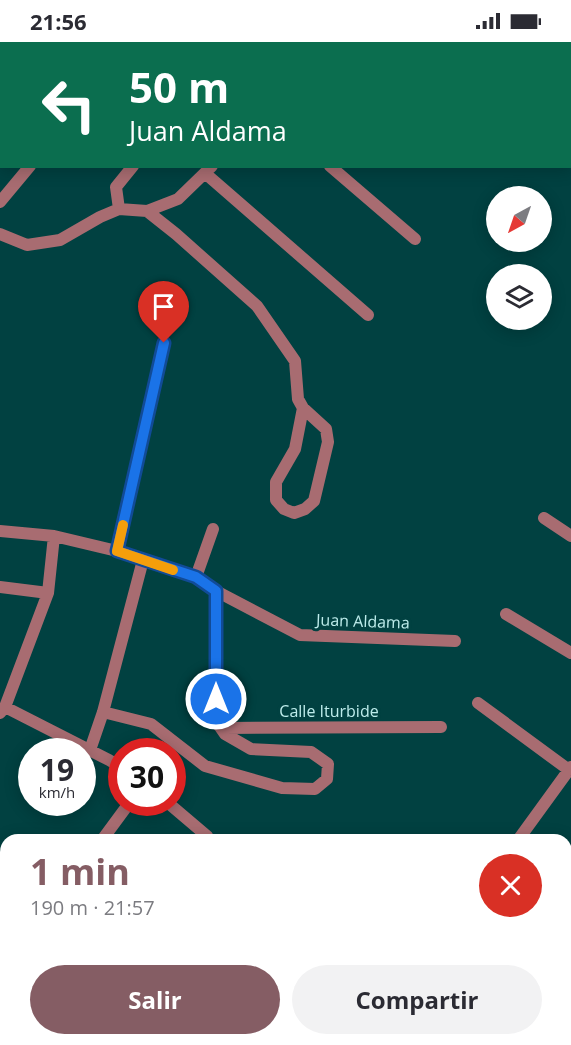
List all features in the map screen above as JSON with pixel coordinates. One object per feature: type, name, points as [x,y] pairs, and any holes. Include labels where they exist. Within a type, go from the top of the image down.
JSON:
[{"type":"street","points":[[0,202],[28,168]]},
{"type":"street","points":[[119,209],[116,187],[131,168]]},
{"type":"street","points":[[332,168],[416,239]]},
{"type":"street","points":[[0,234],[27,245],[60,240],[119,209],[147,211],[178,199],[209,170],[368,315]]},
{"type":"street","points":[[147,211],[258,306],[295,361],[298,399],[303,408],[326,429],[328,442],[314,501],[306,509],[294,513],[284,509],[276,500],[276,482],[295,449],[303,408]]},
{"type":"street","points":[[117,551],[164,343]]},
{"type":"street","points":[[544,518],[571,536]]},
{"type":"street","points":[[196,577],[213,529]]},
{"type":"street","name":"Juan Aldama","points":[[0,531],[54,536],[117,551],[196,577],[216,591],[300,635],[455,641]]},
{"type":"street","points":[[54,536],[48,593],[2,710],[64,738]]},
{"type":"street","points":[[94,738],[143,560]]},
{"type":"street","points":[[0,587],[48,593]]},
{"type":"street","points":[[103,712],[151,724],[205,766],[282,788],[315,789],[327,780],[328,764],[311,752],[251,749],[225,734],[216,721],[216,591]]},
{"type":"street","points":[[506,614],[571,653]]},
{"type":"street","points":[[478,703],[570,768],[522,834]]},
{"type":"street","name":"Calle Iturbide","points":[[219,726],[225,728],[441,727]]},
{"type":"street","points":[[106,834],[120,816]]},
{"type":"street","points":[[183,816],[205,834]]},
{"type":"slow traffic","points":[[123,525],[117,551],[173,570]]},
{"type":"route","points":[[164,343],[117,551],[196,577],[216,591],[216,699]]}]
